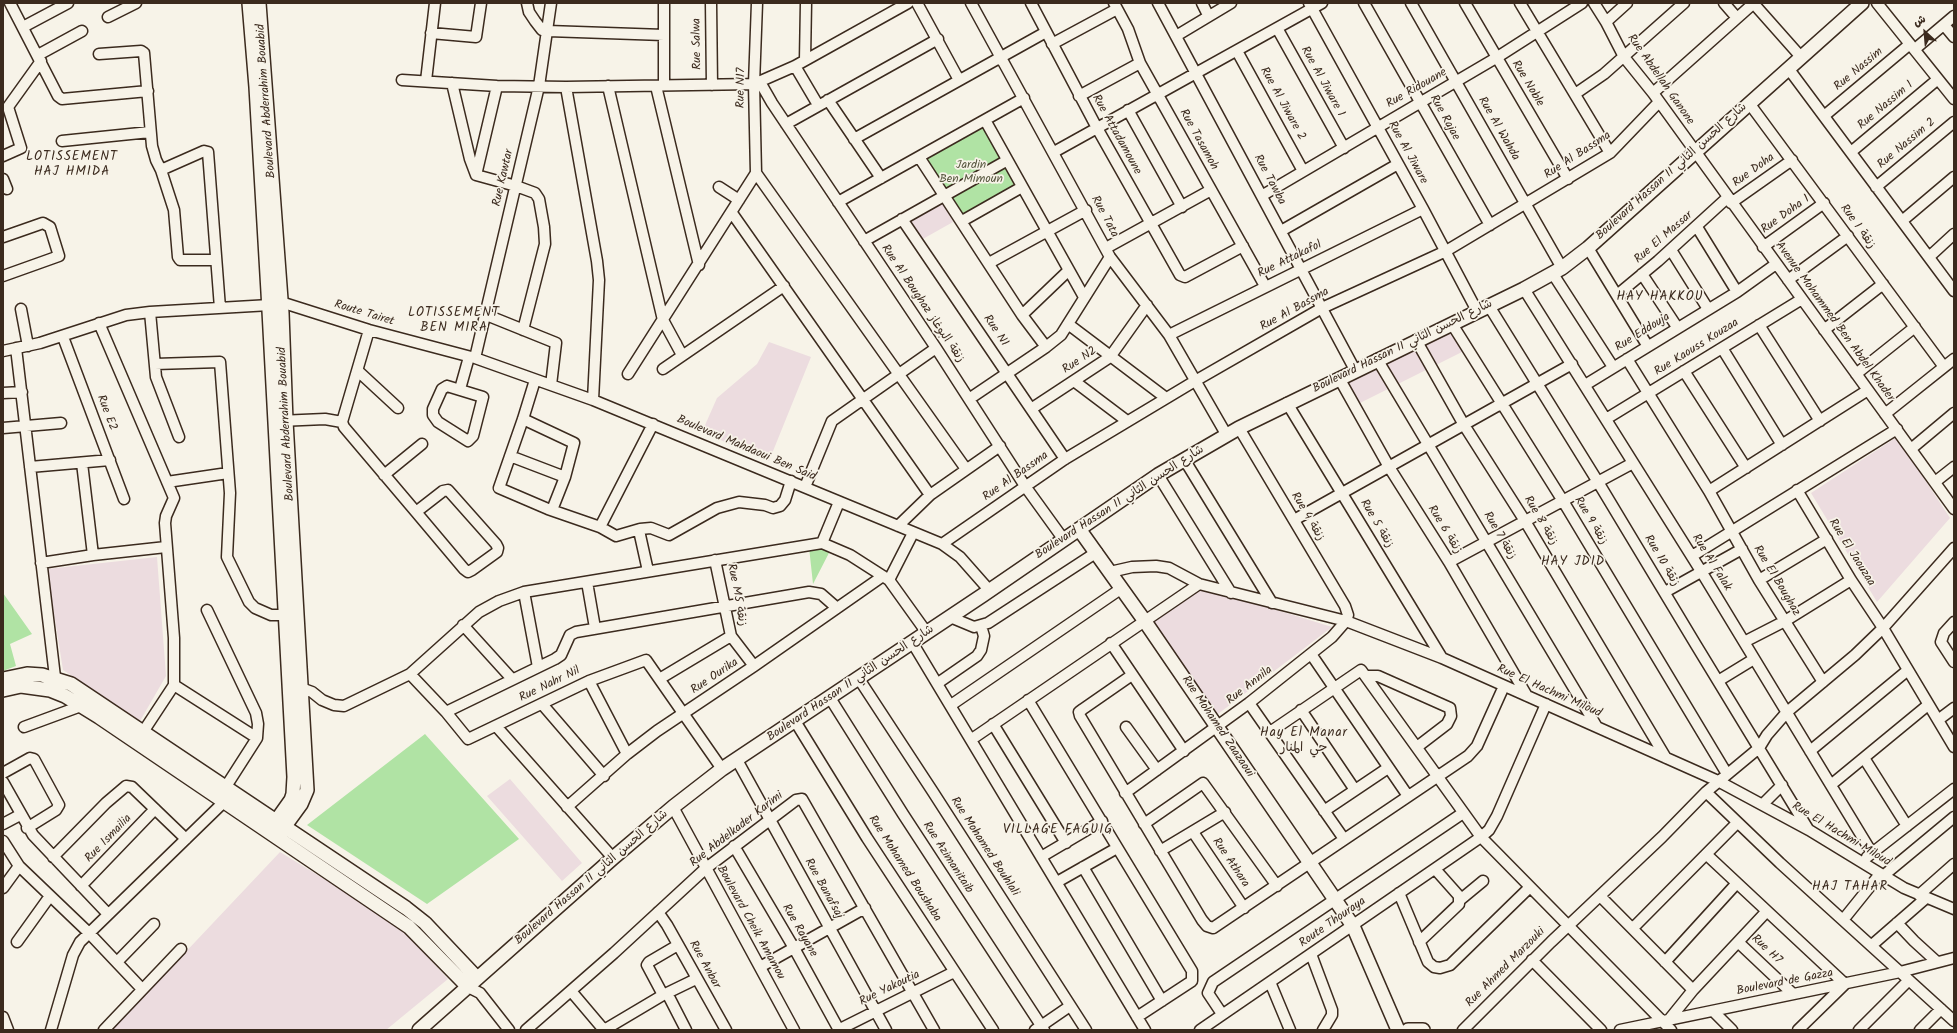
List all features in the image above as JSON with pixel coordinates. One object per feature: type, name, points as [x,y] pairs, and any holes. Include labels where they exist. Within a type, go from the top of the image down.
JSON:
[{"type":"main road","name":"Boulevard Abderrahim Bouabid","points":[[248,3],[275,304]]},
{"type":"main road","name":"Boulevard Abderrahim Bouabid","points":[[259,3],[291,615],[294,787],[291,800],[277,829]]},
{"type":"main road","name":"Boulevard Hassan II شارع الحسن الثاني","points":[[419,1030],[613,858],[722,769],[990,591],[1158,475],[1226,434],[1558,271],[1588,248],[1694,151],[1862,3]]},
{"type":"main road","name":"Rue Mohamed Zaazaoui","points":[[1080,529],[1218,727],[1353,926],[1398,1030]]},
{"type":"main road","name":"Boulevard Abderrahim Bouabid","points":[[277,829],[301,804],[307,790],[301,688],[291,615]]},
{"type":"main road","points":[[3,679],[27,674],[55,677],[71,684],[143,732],[277,829],[414,915],[472,982]]},
{"type":"main road","points":[[3,690],[21,686],[50,690],[65,696],[228,794]]},
{"type":"main road","points":[[1408,1030],[1423,1030]]},
{"type":"street","points":[[10,3],[58,96],[62,99],[148,91]]},
{"type":"street","points":[[23,27],[68,3]]},
{"type":"street","points":[[108,17],[136,3]]},
{"type":"street","points":[[426,81],[435,3]]},
{"type":"street","points":[[431,33],[476,38],[481,3]]},
{"type":"street","points":[[527,3],[529,12],[534,21],[542,30],[664,34]]},
{"type":"street","name":"Rue Kawtar","points":[[460,389],[472,358],[516,186],[539,86],[551,3]]},
{"type":"street","points":[[664,3],[664,34],[660,85],[699,265]]},
{"type":"street","name":"Rue Salwa","points":[[711,3],[712,86]]},
{"type":"street","name":"Rue N17","points":[[756,173],[757,3]]},
{"type":"street","points":[[402,80],[497,86],[712,86],[757,83],[795,66],[908,3]]},
{"type":"street","points":[[917,3],[960,80]]},
{"type":"street","name":"Rue Tata","points":[[971,3],[1108,252],[1169,335],[1226,434]]},
{"type":"street","name":"Rue Attadamoune","points":[[1031,3],[1079,96],[1151,225],[1182,277],[1244,246]]},
{"type":"street","name":"Rue Tawba","points":[[1158,3],[1263,195],[1355,370]]},
{"type":"street","points":[[1202,3],[1208,16]]},
{"type":"street","points":[[1176,36],[1231,3]]},
{"type":"street","points":[[1054,152],[1237,51],[1277,28],[1310,6],[1322,3]]},
{"type":"street","name":"Rue Rajae","points":[[1364,3],[1490,225]]},
{"type":"street","name":"Rue Al Wahda","points":[[1411,3],[1527,203],[1558,271],[1612,368]]},
{"type":"street","name":"Rue Noble","points":[[1465,3],[1568,179]]},
{"type":"street","points":[[1520,3],[1610,153]]},
{"type":"street","name":"Rue Ridouane","points":[[1263,195],[1496,58],[1582,3]]},
{"type":"street","name":"Rue Abdellah Ganone","points":[[1594,3],[1606,22],[1624,57],[1653,93],[1694,151]]},
{"type":"street","points":[[1606,22],[1627,3]]},
{"type":"street","points":[[1724,3],[1737,18]]},
{"type":"street","points":[[1653,93],[1754,3],[1801,57]]},
{"type":"street","points":[[1877,3],[1954,99]]},
{"type":"street","points":[[805,60],[807,4]]},
{"type":"street","points":[[1575,94],[1604,74],[1681,4]]},
{"type":"street","points":[[1052,44],[1115,6]]},
{"type":"street","name":"Rue Tasamoh","points":[[1115,6],[1128,29],[1140,63],[1244,246],[1265,286]]},
{"type":"street","name":"Rue Al Jiware","points":[[1310,6],[1446,251],[1483,308]]},
{"type":"street","name":"Rue Nassim","points":[[1824,116],[1912,46],[1944,26],[1954,16]]},
{"type":"street","points":[[1944,26],[1954,36]]},
{"type":"street","name":"Rue Al Jiware 1","points":[[1277,28],[1344,148]]},
{"type":"street","points":[[3,156],[21,148],[8,106],[39,58],[82,31]]},
{"type":"street","points":[[854,140],[1046,32]]},
{"type":"street","points":[[786,124],[938,39]]},
{"type":"street","points":[[99,54],[141,51],[144,53],[153,152],[162,170],[174,210],[178,258],[183,260],[216,260]]},
{"type":"street","name":"Rue Al Jiware 2","points":[[1237,51],[1303,171]]},
{"type":"street","points":[[1079,96],[1140,63]]},
{"type":"street","points":[[795,66],[818,105]]},
{"type":"street","points":[[1788,68],[1954,291]]},
{"type":"street","name":"Rue Nassim 1","points":[[1851,152],[1938,79]]},
{"type":"street","points":[[452,83],[470,160],[476,175]]},
{"type":"street","name":"Rue Al Boughaz زنقة البوغاز","points":[[757,83],[936,348],[1025,486],[1064,540]]},
{"type":"street","points":[[476,175],[497,86]]},
{"type":"street","points":[[566,86],[597,261],[599,280],[593,400]]},
{"type":"street","points":[[608,86],[663,320],[682,354]]},
{"type":"street","points":[[838,202],[1024,98]]},
{"type":"street","points":[[828,100],[880,178]]},
{"type":"street","name":"Rue Al Bassma","points":[[942,544],[1065,459],[1195,381],[1322,308],[1446,251],[1568,179],[1610,153],[1659,102]]},
{"type":"street","name":"Rue 1 زنقة","points":[[1749,103],[1944,367]]},
{"type":"street","points":[[1128,110],[1182,207]]},
{"type":"street","points":[[985,120],[1006,161],[1084,296]]},
{"type":"street","name":"Rue Nassim 2","points":[[1876,187],[1954,122]]},
{"type":"street","points":[[62,141],[150,132]]},
{"type":"street","points":[[162,170],[204,151],[208,152],[220,308]]},
{"type":"street","name":"Avenue Mohammed Ben Abdel Khader","points":[[1694,151],[1954,509]]},
{"type":"street","points":[[919,157],[1022,315],[1046,348]]},
{"type":"street","name":"Rue Doha","points":[[1729,201],[1792,160]]},
{"type":"street","points":[[864,241],[944,194],[1006,161]]},
{"type":"street","points":[[1282,231],[1398,164]]},
{"type":"street","points":[[628,374],[699,265],[756,173],[966,469]]},
{"type":"street","points":[[476,175],[516,186],[537,196],[545,235],[545,244],[523,330]]},
{"type":"street","points":[[1902,221],[1954,177]]},
{"type":"street","points":[[3,179],[7,189]]},
{"type":"street","points":[[719,187],[739,200]]},
{"type":"street","points":[[962,221],[1022,188]]},
{"type":"street","points":[[969,399],[1046,348],[1061,335],[1108,252],[1211,190]]},
{"type":"street","name":"Rue El Massar","points":[[1617,295],[1696,227],[1729,201]]},
{"type":"street","name":"Rue Doha 1","points":[[1763,247],[1824,203]]},
{"type":"street","name":"Rue Attakafol","points":[[1169,335],[1265,286],[1423,209]]},
{"type":"street","points":[[989,263],[1086,210]]},
{"type":"street","points":[[732,213],[930,495]]},
{"type":"street","name":"Rue N1","points":[[902,219],[1008,372],[1065,459]]},
{"type":"street","points":[[3,237],[43,223],[50,227],[59,256],[3,276]]},
{"type":"street","points":[[1696,227],[1737,292]]},
{"type":"street","points":[[1929,257],[1954,234]]},
{"type":"street","points":[[1788,280],[1848,236]]},
{"type":"street","points":[[1588,248],[1647,345]]},
{"type":"street","points":[[1670,250],[1708,309]]},
{"type":"street","name":"Rue Eddouja","points":[[1585,385],[1647,345],[1737,292],[1776,264]]},
{"type":"street","points":[[1022,315],[1069,270]]},
{"type":"street","points":[[1642,274],[1677,327]]},
{"type":"street","points":[[1824,330],[1883,284]]},
{"type":"street","points":[[662,369],[784,286]]},
{"type":"street","name":"Rue Al Falak","points":[[1524,289],[1692,556],[1872,852]]},
{"type":"street","name":"Rue Kaouss Kouzaa","points":[[1606,419],[1802,299]]},
{"type":"street","points":[[3,350],[28,346],[63,337],[99,323],[126,315],[150,312],[275,304]]},
{"type":"street","name":"Route Tairet","points":[[275,304],[472,358]]},
{"type":"street","name":"Rue N2","points":[[1031,409],[1110,357],[1147,305]]},
{"type":"street","points":[[21,308],[28,346]]},
{"type":"street","name":"Rue 10 زنقة","points":[[1483,308],[1536,384],[1598,482],[1809,830]]},
{"type":"street","points":[[150,312],[156,377],[178,437]]},
{"type":"street","points":[[484,314],[556,343],[551,385]]},
{"type":"street","points":[[99,323],[174,498],[166,516],[166,547],[174,638],[174,684],[143,732]]},
{"type":"street","points":[[1068,324],[1110,357],[1142,378],[1166,398]]},
{"type":"street","name":"Rue 9 زنقة","points":[[1452,324],[1563,501],[1727,774]]},
{"type":"street","points":[[1759,325],[1820,421]]},
{"type":"street","points":[[1856,374],[1915,327]]},
{"type":"street","points":[[369,330],[342,422],[347,431],[384,475],[416,512],[468,572],[497,552],[498,548],[496,544],[448,490],[443,491],[416,512]]},
{"type":"street","name":"Rue E2","points":[[63,337],[124,499]]},
{"type":"street","name":"Rue 8 زنقة","points":[[1416,340],[1464,425],[1525,521],[1666,758]]},
{"type":"street","points":[[16,348],[55,677],[50,690]]},
{"type":"street","points":[[805,487],[832,421],[936,348]]},
{"type":"street","points":[[1722,348],[1782,445]]},
{"type":"street","name":"Boulevard Mahdaoui Ben Said","points":[[472,358],[593,400],[942,544],[960,556],[990,591]]},
{"type":"street","points":[[1885,414],[1954,358]]},
{"type":"street","name":"Rue 7 زنقة","points":[[1377,359],[1597,727]]},
{"type":"street","name":"Rue El Boughaz","points":[[1627,359],[1709,491],[1730,531],[1759,580],[1823,682]]},
{"type":"street","points":[[155,364],[220,362],[230,509],[226,550],[229,563],[249,602],[255,608],[271,615],[291,615]]},
{"type":"street","points":[[1294,520],[1572,364]]},
{"type":"street","points":[[358,371],[398,408]]},
{"type":"street","points":[[1684,371],[1746,468]]},
{"type":"street","name":"Rue 6 زنقة","points":[[1339,378],[1389,467],[1449,562],[1520,681],[1527,696]]},
{"type":"street","points":[[535,380],[499,488],[552,510],[600,527],[616,536],[640,529],[651,528],[669,534],[717,508],[739,502],[765,505],[773,508],[780,506],[785,500],[791,482]]},
{"type":"street","points":[[1074,381],[1128,421]]},
{"type":"street","points":[[444,387],[460,389],[483,397],[473,436],[468,440],[438,422],[432,412],[444,387]]},
{"type":"street","points":[[1709,491],[1868,390]]},
{"type":"street","points":[[3,393],[22,392]]},
{"type":"street","name":"Rue 5 زنقة","points":[[1287,403],[1442,658]]},
{"type":"street","points":[[1911,449],[1954,413]]},
{"type":"street","points":[[281,421],[325,419],[342,422]]},
{"type":"street","points":[[523,419],[574,443],[565,477],[552,510]]},
{"type":"street","points":[[3,428],[61,423]]},
{"type":"street","points":[[600,527],[653,424]]},
{"type":"street","name":"Rue 4 زنقة","points":[[1239,428],[1345,606],[1348,615],[1346,621]]},
{"type":"street","points":[[1692,556],[1896,429]]},
{"type":"street","points":[[384,475],[422,444]]},
{"type":"street","points":[[898,526],[930,495],[1000,446]]},
{"type":"street","points":[[510,456],[565,477]]},
{"type":"street","points":[[1184,459],[1272,603]]},
{"type":"street","points":[[30,467],[110,460]]},
{"type":"street","points":[[82,463],[93,555]]},
{"type":"street","points":[[1449,562],[1633,463]]},
{"type":"street","points":[[1935,482],[1954,467]]},
{"type":"street","points":[[167,482],[228,473]]},
{"type":"street","points":[[1158,475],[1230,593]]},
{"type":"street","name":"Rue El Jaouzaa","points":[[1797,490],[1851,580],[1883,628],[1954,747]]},
{"type":"street","points":[[822,542],[839,502]]},
{"type":"street","points":[[640,529],[640,536],[648,571]]},
{"type":"street","name":"Rue Ourika","points":[[567,807],[604,776],[626,754],[837,608],[886,578],[913,533]]},
{"type":"street","points":[[1759,580],[1827,539]]},
{"type":"street","points":[[301,688],[312,692],[322,700],[334,705],[344,706],[410,674],[479,612],[500,601],[524,592],[822,542],[850,555],[886,578],[927,633]]},
{"type":"street","points":[[41,564],[93,555],[166,547]]},
{"type":"street","name":"Rue Ahmed Marzouki","points":[[1463,1030],[1532,960],[1662,837],[1706,792],[1759,748],[1767,735],[1787,712],[1883,628],[1954,548]]},
{"type":"street","points":[[1665,592],[1742,549]]},
{"type":"street","points":[[950,617],[974,627],[988,623],[1097,552]]},
{"type":"street","name":"Rue M5 زنقة","points":[[715,560],[723,607],[731,636]]},
{"type":"street","name":"Rue El Hachmi Miloud","points":[[1110,572],[1132,567],[1164,567],[1199,584],[1346,621],[1442,658],[1718,781],[1809,830],[1881,875],[1923,896],[1954,909]]},
{"type":"street","points":[[1744,642],[1785,621],[1851,580]]},
{"type":"street","points":[[587,582],[595,628]]},
{"type":"street","points":[[972,739],[1110,643],[1199,584]]},
{"type":"street","points":[[951,705],[1122,588]]},
{"type":"street","points":[[524,592],[538,667]]},
{"type":"street","points":[[410,674],[446,712],[561,655],[568,638],[573,633],[809,592],[821,594],[837,608]]},
{"type":"street","points":[[51,1030],[76,948],[108,914],[186,839],[228,794],[257,738],[258,724],[256,713],[206,610]]},
{"type":"street","name":"Rue Annila","points":[[1125,793],[1250,703],[1332,637],[1346,621]]},
{"type":"street","points":[[1954,622],[1944,633],[1940,642],[1954,662]]},
{"type":"street","points":[[463,625],[512,679]]},
{"type":"street","points":[[938,683],[977,656],[983,644],[984,636],[981,626]]},
{"type":"street","points":[[722,769],[683,714],[660,678],[731,636],[754,666]]},
{"type":"street","points":[[912,642],[972,739],[1145,1030]]},
{"type":"street","points":[[1110,643],[1184,751]]},
{"type":"street","points":[[1311,654],[1408,796]]},
{"type":"street","points":[[1718,681],[1754,659]]},
{"type":"street","name":"Rue Nahr Nil","points":[[446,712],[468,739],[590,681],[646,660],[660,678]]},
{"type":"street","points":[[1270,732],[1360,670],[1367,676],[1436,776],[1481,837],[1668,1024],[1693,990],[1767,911]]},
{"type":"street","points":[[1810,751],[1908,670]]},
{"type":"street","points":[[1132,675],[1079,712],[1160,851],[1207,926],[1213,928],[1311,863],[1436,776],[1468,756],[1477,746],[1504,686]]},
{"type":"street","points":[[1367,676],[1378,676],[1450,708],[1451,716],[1447,724],[1417,747]]},
{"type":"street","name":"Rue Mohamed Bouhlali","points":[[859,679],[934,792],[1086,1030]]},
{"type":"street","points":[[590,681],[626,754]]},
{"type":"street","points":[[174,684],[257,738]]},
{"type":"street","name":"Rue Azimanitaib","points":[[830,698],[1040,1029]]},
{"type":"street","points":[[1028,700],[1192,971],[1192,981],[1137,1017]]},
{"type":"street","points":[[1250,703],[1344,839]]},
{"type":"street","points":[[542,704],[604,776]]},
{"type":"street","name":"Route Thouraya","points":[[1200,1030],[1353,926],[1489,830],[1497,816],[1546,704]]},
{"type":"street","points":[[1832,784],[1928,704]]},
{"type":"street","points":[[24,727],[81,706]]},
{"type":"street","points":[[1938,720],[1954,708]]},
{"type":"street","points":[[1301,710],[1355,790]]},
{"type":"street","name":"Rue Mohamed Boushaba","points":[[795,721],[867,838],[993,1030]]},
{"type":"street","points":[[993,724],[1066,843]]},
{"type":"street","points":[[496,726],[613,858]]},
{"type":"street","points":[[1126,727],[1157,770]]},
{"type":"street","points":[[3,773],[30,758],[34,759],[59,805],[56,810],[27,828]]},
{"type":"street","points":[[1864,758],[1908,826]]},
{"type":"street","name":"Rue Banafsaj","points":[[737,760],[886,1030]]},
{"type":"street","points":[[1324,811],[1388,768]]},
{"type":"street","points":[[3,782],[27,828],[108,914]]},
{"type":"street","points":[[1144,824],[1203,783],[1277,886]]},
{"type":"street","points":[[1763,804],[1782,785]]},
{"type":"street","points":[[53,857],[106,803],[126,786],[132,787],[186,839]]},
{"type":"street","points":[[1860,862],[1954,789]]},
{"type":"street","points":[[1706,792],[1737,823],[1900,972],[1941,1009],[1953,1017]]},
{"type":"street","name":"Rue Abdelkader Karimi","points":[[526,1030],[571,991],[705,868],[770,821],[796,800],[802,799],[934,1030]]},
{"type":"street","name":"Boulevard Cheik Amamou","points":[[673,808],[794,1030]]},
{"type":"street","name":"Rue Ismailia","points":[[81,886],[155,809]]},
{"type":"street","points":[[1160,851],[1225,812]]},
{"type":"street","points":[[1222,1014],[1208,993],[1213,982],[1463,813]]},
{"type":"street","points":[[3,824],[20,815]]},
{"type":"street","points":[[1843,920],[1881,875],[1954,817]]},
{"type":"street","points":[[1041,857],[1102,821]]},
{"type":"street","points":[[1633,928],[1707,855],[1737,823]]},
{"type":"street","name":"Rue Athara","points":[[1193,832],[1244,908]]},
{"type":"street","points":[[3,841],[19,866],[89,933],[142,989]]},
{"type":"street","name":"Rue Rayane","points":[[734,846],[794,948],[838,1030]]},
{"type":"street","points":[[1057,882],[1117,848]]},
{"type":"street","points":[[1707,855],[1845,984],[1798,1030]]},
{"type":"street","points":[[1872,945],[1897,923],[1954,864]]},
{"type":"street","points":[[3,888],[19,866]]},
{"type":"street","points":[[1083,867],[1162,1000]]},
{"type":"street","points":[[1435,869],[1459,896],[1460,900]]},
{"type":"street","points":[[1420,942],[1456,908],[1460,900],[1483,881]]},
{"type":"street","points":[[1665,962],[1737,883]]},
{"type":"street","points":[[1399,893],[1430,965],[1440,968],[1450,965],[1530,887]]},
{"type":"street","points":[[17,942],[50,896]]},
{"type":"street","points":[[1600,896],[1693,990]]},
{"type":"street","points":[[760,967],[865,908]]},
{"type":"street","name":"Rue Anbar","points":[[658,912],[726,1030]]},
{"type":"street","points":[[1897,923],[1937,962]]},
{"type":"street","points":[[116,962],[154,924]]},
{"type":"street","name":"Rue H7","points":[[1738,942],[1793,994]]},
{"type":"street","points":[[678,945],[649,962],[647,965],[686,1030]]},
{"type":"street","points":[[104,1030],[181,949]]},
{"type":"street","points":[[1311,954],[1332,1010],[1332,1016],[1323,1030]]},
{"type":"street","name":"Boulevard de Gazza","points":[[1620,1030],[1668,1024],[1714,1011],[1900,972],[1954,958]]},
{"type":"street","points":[[1532,960],[1600,1030]]},
{"type":"street","name":"Rue Yakoutia","points":[[838,1030],[875,1010],[954,972]]},
{"type":"street","points":[[571,991],[604,1030],[665,994],[696,979]]},
{"type":"street","points":[[1859,1030],[1909,980]]},
{"type":"street","points":[[472,982],[508,1030]]},
{"type":"street","points":[[1270,982],[1290,1030]]},
{"type":"street","points":[[1040,1029],[1070,1006]]},
{"type":"street","points":[[1920,1030],[1941,1009]]},
{"type":"street","points":[[1714,1011],[1732,1030]]},
{"type":"street","points":[[3,1018],[8,1030]]},
{"type":"shaded area","points":[[941,200],[953,222],[921,240],[909,218]]},
{"type":"shaded area","points":[[1456,330],[1466,350],[1358,404],[1347,384]]},
{"type":"shaded area","points":[[769,342],[811,357],[769,461],[702,432],[717,398],[757,364]]},
{"type":"shaded area","points":[[1897,437],[1950,518],[1877,602],[1811,493]]},
{"type":"shaded area","points":[[157,557],[166,676],[140,721],[63,670],[47,569]]},
{"type":"shaded area","points":[[1202,587],[1332,627],[1218,714],[1153,623]]},
{"type":"shaded area","points":[[510,779],[582,863],[562,881],[487,796]]},
{"type":"shaded area","points":[[280,852],[396,923],[448,979],[386,1030],[112,1030]]},
{"type":"green space","name":"Jardin Ben Mimoun","points":[[982,126],[1021,194],[968,223],[922,159]]},
{"type":"green space","points":[[820,544],[831,549],[813,584],[809,547]]},
{"type":"green space","points":[[3,593],[32,634],[10,644],[16,666],[3,671]]},
{"type":"green space","points":[[425,734],[519,839],[427,904],[307,825]]},
{"type":"district","name":"LOTISSEMENT HAJ HMIDA","points":[[72,166]]},
{"type":"district","name":"HAY HAKKOU","points":[[1660,298]]},
{"type":"district","name":"LOTISSEMENT BEN MIRA","points":[[454,322]]},
{"type":"district","name":"HAY JDID","points":[[1573,563]]},
{"type":"district","name":"Hay El Manar حي المنار","points":[[1304,742]]},
{"type":"district","name":"VILLAGE FAGUIG","points":[[1058,831]]},
{"type":"district","name":"HAJ TAHAR","points":[[1850,888]]}]
